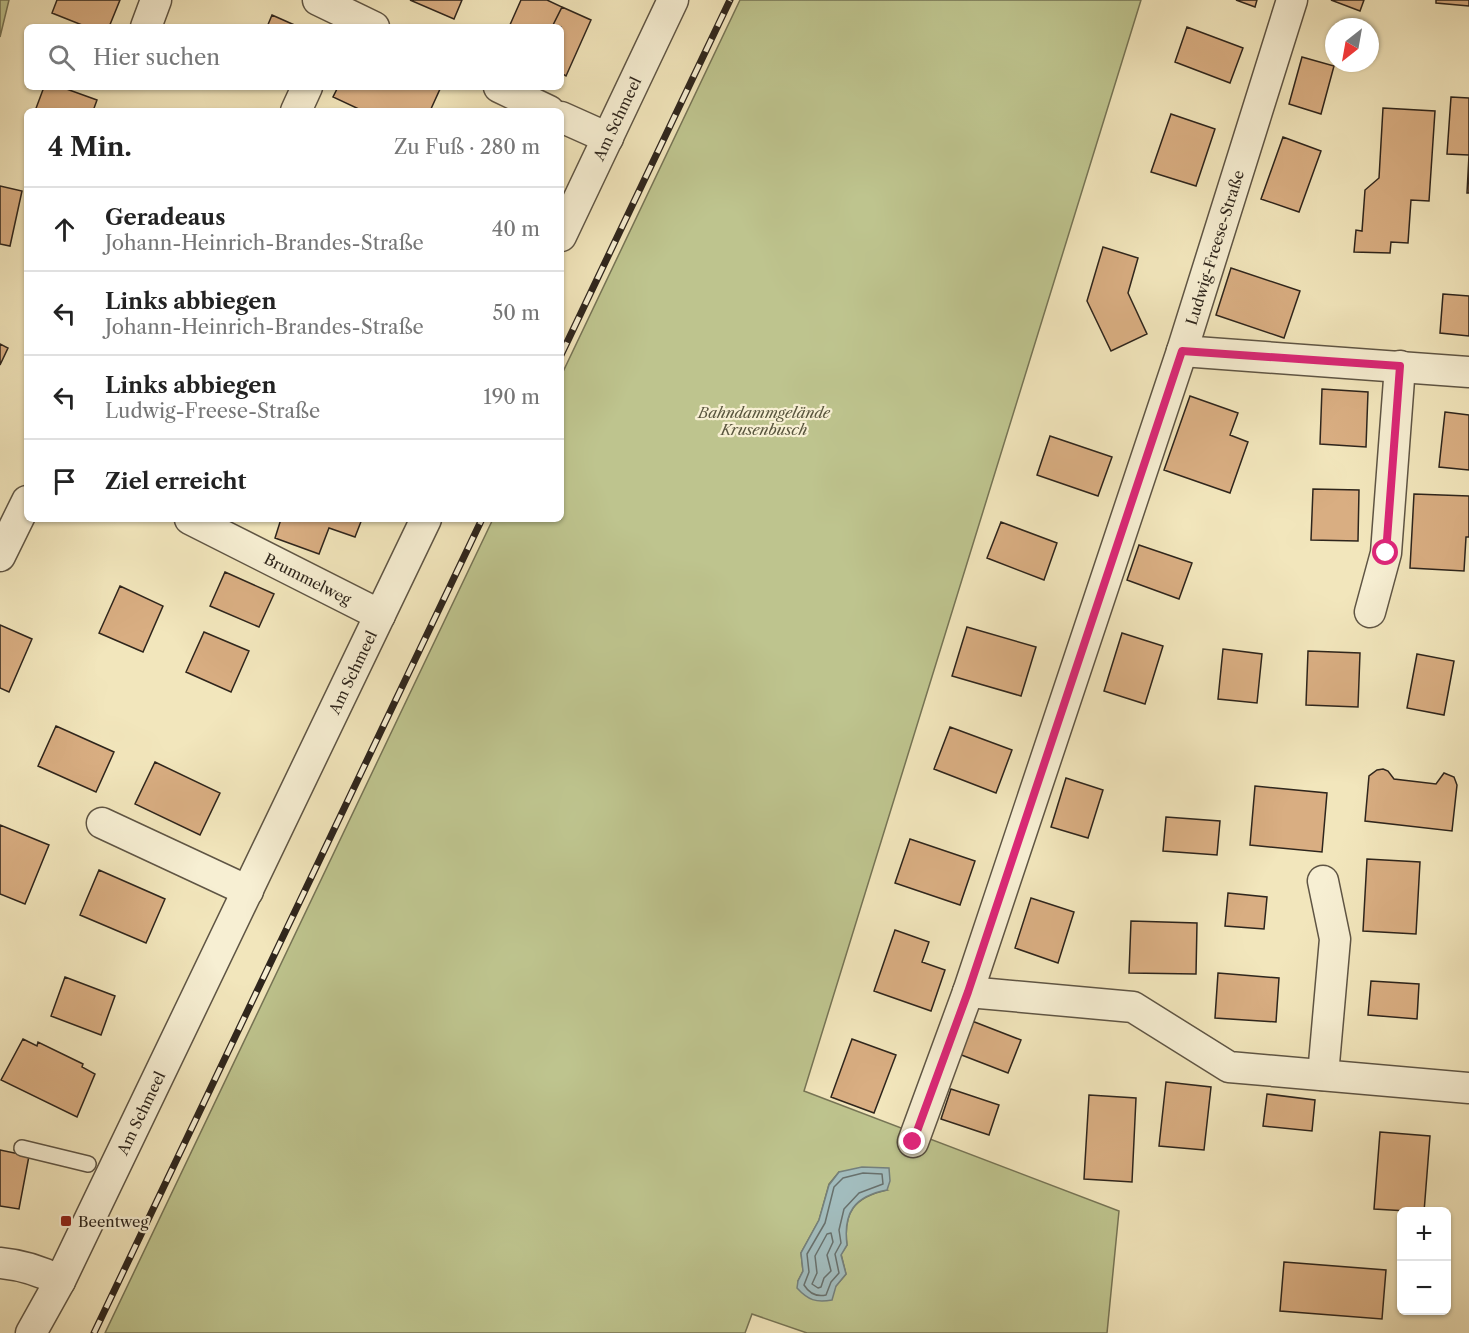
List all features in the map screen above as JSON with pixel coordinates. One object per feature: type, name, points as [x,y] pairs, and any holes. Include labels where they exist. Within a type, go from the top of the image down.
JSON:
[{"type":"street","points":[[147,24],[156,0]]},
{"type":"street","name":"Am Schmeel","points":[[564,230],[673,0]]},
{"type":"street","name":"Ludwig-Freese-Straße","points":[[913,1142],[968,992],[1182,351],[1292,0]]},
{"type":"street","points":[[298,108],[306,90]]},
{"type":"street","points":[[505,90],[543,108]]},
{"type":"street","points":[[564,118],[608,138]]},
{"type":"street","points":[[1182,351],[1469,372]]},
{"type":"street","points":[[1370,612],[1386,553],[1400,366]]},
{"type":"street","points":[[0,556],[24,507]]},
{"type":"street","name":"Brummelweg","points":[[204,522],[240,530],[380,615]]},
{"type":"street","name":"Am Schmeel","points":[[31,1333],[60,1281],[425,522]]},
{"type":"street","points":[[102,822],[248,891]]},
{"type":"street","points":[[1323,881],[1335,939],[1323,1075]]},
{"type":"street","points":[[968,992],[1132,1007],[1229,1067],[1469,1088]]},
{"type":"street","points":[[0,1263],[42,1272],[60,1281]]},
{"type":"lane","points":[[22,1148],[88,1164]]},
{"type":"green space","points":[[0,0],[9,0],[0,37]]},
{"type":"green space","name":"Bahndammgelände Krusenbusch","points":[[740,0],[1141,0],[804,1091],[1119,1211],[1107,1333],[807,1333],[752,1314],[745,1333],[105,1333],[492,522],[564,522],[564,370]],"holes":[[[839,1172],[887,1190],[859,1202],[849,1215],[847,1245],[841,1254],[846,1274],[836,1286],[798,1281],[803,1271],[801,1253],[819,1220],[829,1184]]]},
{"type":"water","points":[[862,1167],[889,1168],[890,1181],[887,1190],[866,1197],[853,1208],[847,1224],[847,1245],[841,1255],[846,1274],[836,1286],[832,1300],[813,1300],[797,1288],[803,1271],[801,1253],[819,1220],[829,1185],[839,1172]]},
{"type":"building","points":[[57,0],[120,0],[110,24],[80,24],[52,13]]},
{"type":"building","points":[[410,0],[462,0],[454,19]]},
{"type":"building","points":[[521,0],[547,0],[562,7],[554,24],[510,24]]},
{"type":"building","points":[[1236,0],[1257,0],[1255,7]]},
{"type":"building","points":[[1331,0],[1364,0],[1360,11]]},
{"type":"building","points":[[1436,0],[1469,0],[1469,6],[1436,3]]},
{"type":"building","points":[[562,7],[591,20],[566,76],[564,75],[564,24],[554,24]]},
{"type":"building","points":[[272,15],[292,24],[268,24]]},
{"type":"building","points":[[1187,27],[1243,48],[1230,83],[1175,62]]},
{"type":"building","points":[[1302,57],[1325,63],[1325,72],[1332,72],[1321,114],[1289,104]]},
{"type":"building","points":[[43,90],[69,90],[97,100],[94,108],[36,108]]},
{"type":"building","points":[[336,90],[440,90],[431,108],[357,108],[333,97]]},
{"type":"building","points":[[1451,97],[1469,98],[1469,155],[1447,154]]},
{"type":"building","points":[[1383,108],[1435,111],[1429,201],[1411,200],[1408,243],[1391,242],[1390,253],[1354,252],[1356,230],[1362,231],[1365,190],[1379,178]]},
{"type":"building","points":[[1171,114],[1215,129],[1196,186],[1151,172]]},
{"type":"building","points":[[1283,137],[1321,151],[1299,212],[1261,199]]},
{"type":"building","points":[[1469,155],[1469,193],[1467,193]]},
{"type":"building","points":[[0,186],[22,191],[10,246],[0,244]]},
{"type":"building","points":[[1103,247],[1138,258],[1128,293],[1147,334],[1111,351],[1087,301]]},
{"type":"building","points":[[1231,268],[1300,291],[1284,338],[1216,315]]},
{"type":"building","points":[[1443,294],[1469,296],[1469,336],[1440,333]]},
{"type":"building","points":[[0,344],[8,348],[0,365]]},
{"type":"building","points":[[1322,389],[1368,392],[1366,447],[1320,444]]},
{"type":"building","points":[[1190,396],[1238,413],[1230,435],[1248,442],[1230,493],[1164,470]]},
{"type":"building","points":[[1445,412],[1469,415],[1469,470],[1439,467]]},
{"type":"building","points":[[1050,436],[1112,457],[1098,496],[1037,475]]},
{"type":"building","points":[[1313,489],[1359,490],[1358,541],[1311,540]]},
{"type":"building","points":[[1414,494],[1469,496],[1469,537],[1466,537],[1464,571],[1410,568]]},
{"type":"building","points":[[280,522],[361,522],[355,537],[329,528],[319,554],[275,538]]},
{"type":"building","points":[[1001,522],[1057,543],[1044,580],[987,558]]},
{"type":"building","points":[[1139,545],[1192,563],[1179,599],[1127,580]]},
{"type":"building","points":[[225,572],[274,594],[259,627],[210,606]]},
{"type":"building","points":[[120,586],[163,606],[143,652],[99,633]]},
{"type":"building","points":[[0,625],[32,639],[9,692],[0,688]]},
{"type":"building","points":[[967,627],[1036,647],[1021,696],[952,676]]},
{"type":"building","points":[[204,632],[249,651],[231,692],[186,672]]},
{"type":"building","points":[[1122,633],[1163,646],[1145,704],[1104,691]]},
{"type":"building","points":[[1223,649],[1262,654],[1257,703],[1218,699]]},
{"type":"building","points":[[1308,651],[1360,653],[1358,707],[1306,705]]},
{"type":"building","points":[[1417,654],[1454,661],[1444,715],[1407,708]]},
{"type":"building","points":[[56,726],[114,752],[96,792],[38,766]]},
{"type":"building","points":[[950,727],[1012,750],[996,793],[934,769]]},
{"type":"building","points":[[155,762],[220,793],[200,835],[135,804]]},
{"type":"building","points":[[1383,769],[1388,771],[1394,779],[1436,784],[1444,773],[1454,777],[1457,785],[1452,831],[1365,821],[1369,776]]},
{"type":"building","points":[[1066,778],[1103,790],[1088,838],[1051,827]]},
{"type":"building","points":[[1255,786],[1327,793],[1322,852],[1250,845]]},
{"type":"building","points":[[1166,817],[1220,821],[1217,855],[1163,851]]},
{"type":"building","points":[[0,825],[49,845],[25,904],[0,894]]},
{"type":"building","points":[[910,839],[975,861],[960,905],[895,883]]},
{"type":"building","points":[[1367,859],[1420,862],[1416,934],[1363,931]]},
{"type":"building","points":[[99,870],[165,899],[146,943],[80,915]]},
{"type":"building","points":[[1228,893],[1267,897],[1264,929],[1225,926]]},
{"type":"building","points":[[1031,898],[1074,912],[1058,963],[1015,948]]},
{"type":"building","points":[[1131,921],[1197,923],[1196,974],[1129,973]]},
{"type":"building","points":[[895,930],[929,942],[922,962],[945,970],[931,1011],[874,991]]},
{"type":"building","points":[[1218,973],[1279,978],[1276,1022],[1215,1018]]},
{"type":"building","points":[[65,977],[115,996],[101,1035],[51,1016]]},
{"type":"building","points":[[1371,981],[1419,984],[1417,1019],[1368,1015]]},
{"type":"building","points":[[972,1021],[1021,1040],[1008,1073],[959,1054]]},
{"type":"building","points":[[23,1039],[37,1046],[38,1042],[83,1064],[82,1067],[95,1074],[77,1117],[1,1080]]},
{"type":"building","points":[[852,1039],[896,1055],[874,1113],[831,1097]]},
{"type":"building","points":[[1166,1082],[1211,1087],[1204,1150],[1159,1146]]},
{"type":"building","points":[[951,1089],[999,1105],[989,1135],[941,1119]]},
{"type":"building","points":[[1267,1094],[1315,1100],[1312,1131],[1263,1126]]},
{"type":"building","points":[[1089,1095],[1136,1098],[1132,1182],[1084,1179]]},
{"type":"building","points":[[1380,1132],[1430,1136],[1424,1207],[1397,1207],[1397,1210],[1374,1209]]},
{"type":"building","points":[[0,1150],[29,1156],[19,1209],[0,1206]]},
{"type":"building","points":[[1284,1262],[1386,1270],[1382,1319],[1280,1311]]},
{"type":"railway","points":[[564,349],[730,0]]},
{"type":"railway","points":[[94,1333],[481,522]]},
{"type":"place","name":"Beentweg","points":[[66,1221]]},
{"type":"route","points":[[913,1142],[968,992],[1182,351],[1400,366],[1386,553]]}]
